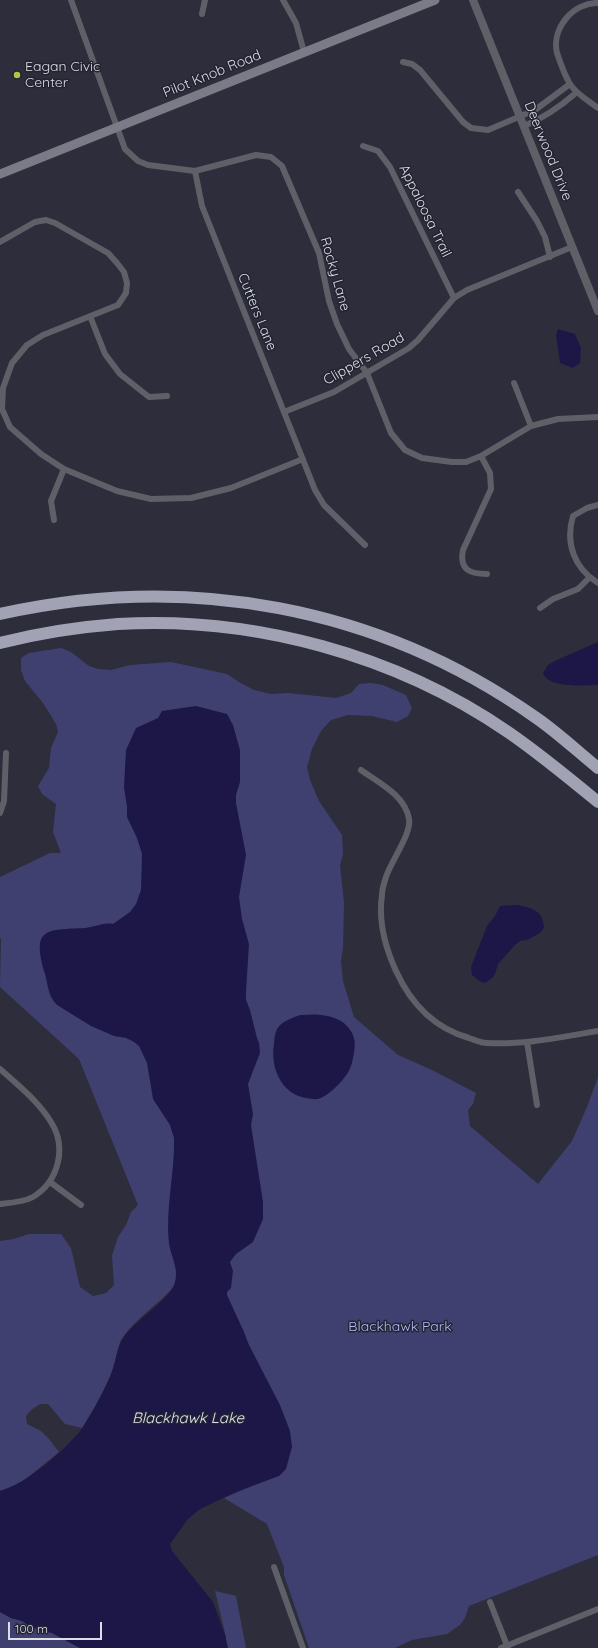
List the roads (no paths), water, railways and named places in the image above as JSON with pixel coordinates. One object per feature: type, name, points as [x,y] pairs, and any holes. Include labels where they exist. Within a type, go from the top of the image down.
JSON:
[{"type":"highway","points":[[0,614],[31,607],[77,600],[123,596],[192,597],[250,603],[306,613],[361,629],[416,650],[477,680],[536,717],[598,768]]},
{"type":"highway","points":[[0,642],[76,628],[135,624],[175,624],[241,629],[295,640],[349,654],[401,674],[457,701],[508,732],[552,764],[598,802]]},
{"type":"main road","name":"Pilot Knob Road","points":[[0,174],[435,0]]},
{"type":"street","name":"Rocky Lane","points":[[70,0],[125,149],[138,161],[148,165],[194,171],[256,155],[271,157],[282,166],[319,253],[329,301],[337,324],[349,349],[367,373],[391,433],[405,450],[422,458],[452,462],[466,462],[481,456],[531,426],[558,419],[598,417]]},
{"type":"street","points":[[202,14],[205,0]]},
{"type":"street","points":[[283,0],[296,24],[304,52]]},
{"type":"street","name":"Deerwood Drive","points":[[473,0],[598,311]]},
{"type":"street","points":[[598,3],[590,3],[576,9],[565,19],[558,35],[557,52],[570,84],[577,92],[598,108]]},
{"type":"street","points":[[403,62],[412,64],[420,70],[462,122],[471,128],[488,130],[520,117],[535,110],[570,84]]},
{"type":"street","points":[[524,126],[540,119],[561,106],[577,92]]},
{"type":"street","name":"Appaloosa Trail","points":[[363,146],[378,151],[390,167],[454,298]]},
{"type":"street","name":"Cutters Lane","points":[[194,171],[202,206],[315,490],[324,505],[365,545]]},
{"type":"street","points":[[518,192],[537,221],[545,237],[550,257]]},
{"type":"street","points":[[0,242],[36,222],[46,220],[55,223],[108,254],[124,272],[126,293],[118,304],[43,335],[27,345],[12,363],[2,388],[2,409],[10,427],[41,454],[64,469],[124,492],[151,498],[191,498],[231,488],[303,459]]},
{"type":"street","name":"Clippers Road","points":[[284,412],[334,392],[409,348],[418,340],[454,298],[467,290],[572,248]]},
{"type":"street","points":[[90,316],[105,354],[120,374],[149,397],[167,396]]},
{"type":"street","points":[[514,383],[531,426]]},
{"type":"street","points":[[481,456],[490,473],[491,489],[463,550],[461,558],[464,566],[470,572],[476,574],[487,574]]},
{"type":"street","points":[[54,520],[51,501],[64,469]]},
{"type":"street","points":[[598,505],[587,508],[573,516],[569,530],[571,548],[578,563],[589,578],[598,583]]},
{"type":"street","points":[[540,608],[553,599],[578,589],[589,578]]},
{"type":"street","points":[[0,813],[4,801],[6,753]]},
{"type":"street","points":[[361,770],[395,794],[404,805],[408,816],[409,822],[402,842],[386,876],[382,895],[381,914],[386,947],[404,988],[425,1014],[452,1033],[485,1043],[527,1042],[598,1032]]},
{"type":"street","points":[[527,1042],[536,1105]]},
{"type":"street","points":[[0,1069],[34,1099],[52,1122],[58,1137],[59,1162],[50,1182],[32,1197],[11,1204],[0,1204]]},
{"type":"street","points":[[50,1182],[81,1205]]},
{"type":"street","points":[[274,1567],[303,1648]]},
{"type":"street","points":[[490,1602],[506,1647],[597,1612]]},
{"type":"water","points":[[558,329],[575,334],[581,348],[580,363],[573,368],[560,363],[556,335]]},
{"type":"water","points":[[598,642],[598,685],[559,684],[546,678],[543,673],[548,665]]},
{"type":"water","name":"Blackhawk Lake","points":[[196,706],[227,714],[233,725],[240,750],[240,782],[236,795],[236,803],[246,855],[239,897],[242,919],[249,944],[246,1000],[259,1043],[260,1053],[248,1084],[253,1114],[251,1125],[263,1202],[263,1219],[253,1242],[236,1254],[230,1262],[233,1271],[231,1288],[227,1292],[227,1295],[249,1345],[280,1405],[290,1431],[292,1447],[286,1469],[279,1476],[236,1492],[200,1509],[188,1519],[170,1544],[172,1551],[213,1602],[228,1648],[80,1648],[52,1633],[31,1627],[22,1621],[11,1618],[0,1612],[0,1491],[21,1482],[44,1466],[55,1457],[81,1430],[97,1404],[110,1377],[121,1341],[129,1330],[172,1289],[175,1282],[176,1272],[169,1244],[168,1218],[174,1138],[170,1125],[153,1099],[147,1063],[139,1046],[126,1038],[114,1036],[91,1026],[54,1002],[49,990],[41,959],[40,947],[41,939],[45,934],[60,929],[85,928],[113,924],[130,912],[136,904],[141,890],[142,854],[137,838],[127,817],[124,787],[126,750],[136,728],[158,718],[162,711]]},
{"type":"water","points":[[517,905],[536,911],[541,917],[544,928],[540,933],[527,940],[520,941],[515,945],[498,964],[492,978],[485,983],[481,982],[472,975],[471,967],[487,926],[495,916],[500,906]]},
{"type":"water","points":[[300,1015],[329,1016],[347,1026],[354,1038],[354,1053],[348,1072],[334,1089],[319,1099],[306,1098],[290,1091],[279,1078],[274,1062],[274,1040],[277,1029],[284,1022]]},
{"type":"place","name":"Eagan Civic Center","points":[[17,75]]},
{"type":"park label","name":"Blackhawk Park","points":[[400,1327]]}]
